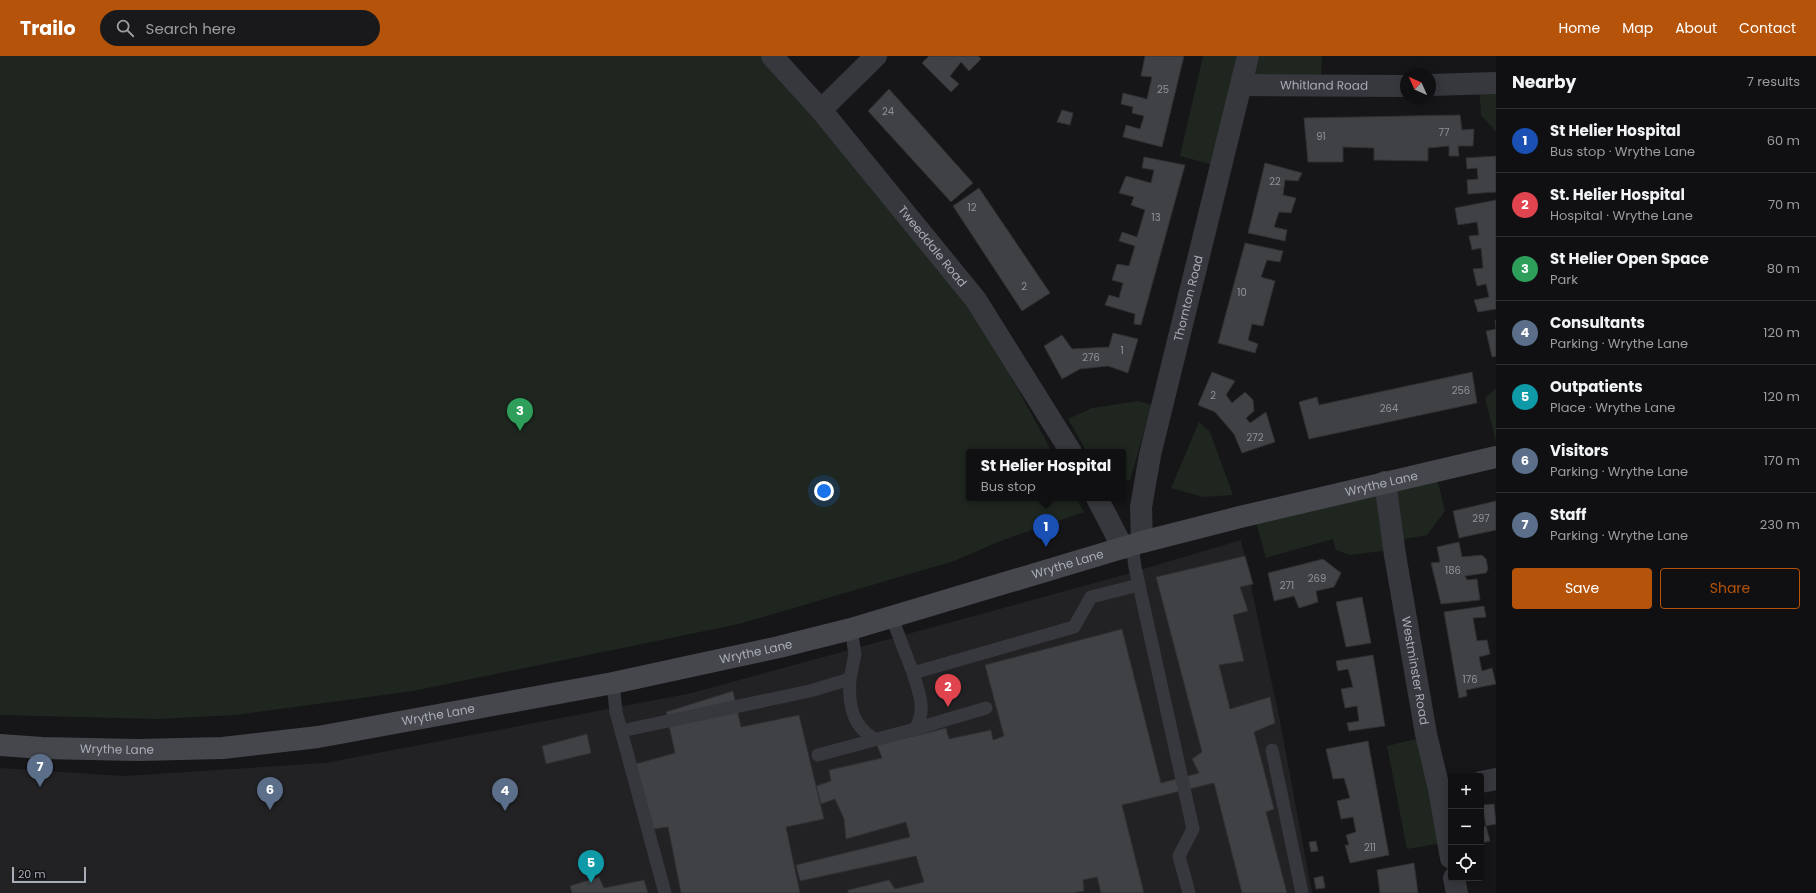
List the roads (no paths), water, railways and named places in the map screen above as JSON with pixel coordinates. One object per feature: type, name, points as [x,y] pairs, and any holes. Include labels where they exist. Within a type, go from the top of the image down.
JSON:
[{"type":"main road","name":"Wrythe Lane","points":[[0,745],[42,748],[138,750],[223,748],[318,737],[613,683],[763,651],[851,629],[892,618],[1132,545],[1240,517],[1496,457]]},
{"type":"street","name":"Tweeddale Road","points":[[772,56],[821,110],[976,300],[1051,423],[1069,449]]},
{"type":"street","points":[[821,110],[876,56]]},
{"type":"street","name":"Thornton Road","points":[[1132,545],[1141,507],[1150,455],[1248,56]]},
{"type":"street","points":[[1436,85],[1496,83]]},
{"type":"street","name":"Whitland Road","points":[[1242,85],[1400,86]]},
{"type":"street","name":"Westminster Road","points":[[1385,482],[1395,554],[1426,734],[1445,788],[1450,845]]},
{"type":"street","points":[[1099,501],[1132,545]]},
{"type":"street","points":[[1484,781],[1496,779]]},
{"type":"street","points":[[1455,881],[1457,893]]},
{"type":"lane","points":[[1132,545],[1139,584],[1193,829],[1179,856],[1189,893]]},
{"type":"lane","points":[[913,673],[1074,627],[1091,598],[1139,584]]},
{"type":"lane","points":[[892,618],[920,694],[922,712],[920,720],[915,728]]},
{"type":"lane","points":[[851,629],[856,654],[850,679],[848,697],[855,719],[860,728],[866,735],[875,739]]},
{"type":"lane","points":[[621,731],[810,691],[850,679]]},
{"type":"lane","points":[[613,683],[616,712],[665,893]]},
{"type":"lane","points":[[818,755],[986,708]]},
{"type":"lane","points":[[1272,750],[1302,893]]},
{"type":"place","name":"St Helier Open Space","points":[[520,431]]},
{"type":"place","name":"St Helier Hospital","points":[[1046,547]]},
{"type":"place","name":"St. Helier Hospital","points":[[948,707]]},
{"type":"place","name":"Staff","points":[[40,787]]},
{"type":"place","name":"Visitors","points":[[270,810]]},
{"type":"place","name":"Consultants","points":[[505,811]]},
{"type":"place","name":"Outpatients","points":[[591,883]]}]
